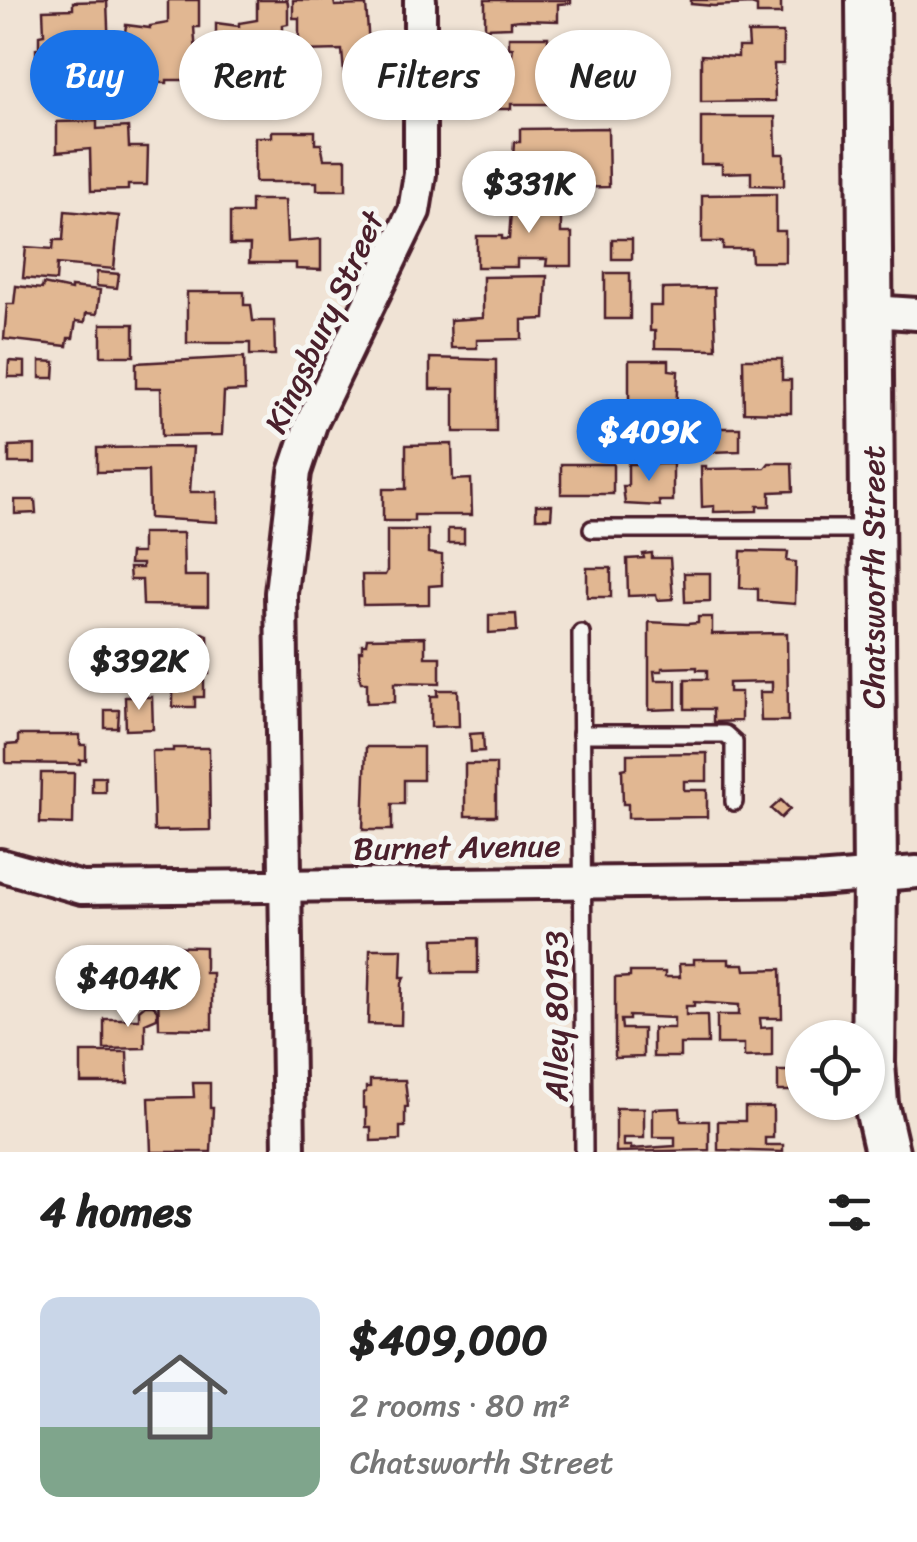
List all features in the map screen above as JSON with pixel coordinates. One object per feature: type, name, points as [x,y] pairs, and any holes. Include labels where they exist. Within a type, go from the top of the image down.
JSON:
[{"type":"main road","name":"Chatsworth Street","points":[[868,0],[875,878],[872,1063],[887,1152]]},
{"type":"street","name":"Kingsbury Street","points":[[289,1152],[281,593],[289,510],[295,472],[311,424],[414,211],[420,174],[420,0]]},
{"type":"street","points":[[871,311],[917,314]]},
{"type":"street","name":"Burnet Avenue","points":[[0,865],[82,888],[875,878],[917,872]]},
{"type":"lane","points":[[592,529],[872,529]]},
{"type":"lane","name":"Alley 80153","points":[[581,633],[584,1152]]},
{"type":"lane","points":[[581,734],[725,734],[734,742],[734,802]]},
{"type":"building","points":[[168,0],[199,0],[199,27],[179,30],[179,80],[159,83],[159,30],[125,30],[126,25],[150,28],[168,23]]},
{"type":"building","points":[[257,0],[287,0],[288,24],[283,25],[283,30],[216,30],[216,23],[239,26],[257,20]]},
{"type":"building","points":[[293,0],[334,0],[335,6],[366,5],[368,30],[342,30],[342,50],[322,50],[322,30],[299,30],[299,18],[293,18]]},
{"type":"building","points":[[485,0],[571,3],[558,4],[558,21],[520,20],[511,21],[511,27],[485,28]]},
{"type":"building","points":[[691,0],[781,0],[781,14],[757,14],[757,6],[751,4],[714,6],[691,4]]},
{"type":"building","points":[[107,1],[108,30],[44,30],[43,10],[73,9],[73,2]]},
{"type":"building","points":[[748,33],[783,33],[783,64],[774,64],[775,101],[701,102],[701,55],[738,57],[738,47],[749,47]]},
{"type":"building","points":[[515,37],[535,37],[535,104],[515,104]]},
{"type":"building","points":[[701,117],[775,117],[776,154],[784,154],[784,186],[751,185],[751,172],[722,173],[722,164],[701,164]]},
{"type":"building","points":[[97,121],[97,129],[128,127],[129,147],[148,147],[147,185],[91,191],[90,149],[57,152],[57,122]]},
{"type":"building","points":[[608,128],[609,187],[559,188],[559,179],[527,179],[518,181],[518,188],[490,189],[490,158],[513,158],[514,142],[520,142],[520,129]]},
{"type":"building","points":[[272,131],[315,131],[315,144],[321,144],[324,159],[346,159],[346,190],[317,190],[317,182],[255,182],[255,137],[272,137]]},
{"type":"building","points":[[776,194],[776,231],[785,231],[785,262],[752,262],[751,249],[723,249],[723,242],[702,242],[702,195]]},
{"type":"building","points":[[512,197],[561,197],[561,233],[572,233],[572,266],[546,266],[547,259],[517,259],[517,267],[477,267],[477,236],[509,239]]},
{"type":"building","points":[[251,200],[285,200],[287,242],[321,239],[321,270],[296,269],[296,263],[249,263],[250,245],[230,245],[230,213],[251,213]]},
{"type":"building","points":[[65,211],[119,216],[114,269],[57,264],[56,281],[23,278],[26,247],[53,249],[54,240],[63,240]]},
{"type":"building","points":[[612,239],[632,239],[632,259],[612,259]]},
{"type":"building","points":[[97,272],[119,274],[117,288],[96,286]]},
{"type":"building","points":[[605,273],[630,273],[630,319],[605,319]]},
{"type":"building","points":[[547,276],[545,319],[522,320],[522,339],[477,340],[477,348],[451,348],[450,320],[483,318],[483,277]]},
{"type":"building","points":[[43,284],[71,290],[100,290],[97,314],[86,313],[85,322],[76,321],[67,346],[4,339],[7,304],[14,304],[16,286],[42,289]]},
{"type":"building","points":[[714,288],[716,349],[655,348],[650,306],[662,306],[662,289]]},
{"type":"building","points":[[187,292],[244,292],[244,305],[251,305],[253,321],[274,321],[275,355],[250,355],[250,343],[187,343]]},
{"type":"building","points":[[101,324],[134,324],[134,356],[101,356]]},
{"type":"building","points":[[244,357],[245,391],[224,392],[222,435],[162,436],[161,388],[136,388],[136,363]]},
{"type":"building","points":[[430,358],[496,360],[496,432],[454,432],[454,389],[430,389]]},
{"type":"building","points":[[743,359],[782,359],[782,380],[791,380],[791,413],[744,412]]},
{"type":"building","points":[[629,360],[669,360],[669,370],[678,371],[676,412],[629,413]]},
{"type":"building","points":[[9,361],[25,362],[25,377],[8,377]]},
{"type":"building","points":[[40,361],[55,362],[54,378],[40,378]]},
{"type":"building","points":[[626,428],[627,452],[597,453],[597,429]]},
{"type":"building","points":[[711,428],[740,428],[740,451],[711,452]]},
{"type":"building","points":[[452,444],[453,480],[471,479],[472,515],[414,515],[414,521],[383,521],[383,489],[406,489],[406,445]]},
{"type":"building","points":[[35,445],[35,463],[9,463],[9,446]]},
{"type":"building","points":[[193,447],[190,492],[217,492],[217,522],[149,518],[148,471],[97,472],[97,448]]},
{"type":"building","points":[[769,463],[792,463],[793,491],[770,492],[770,506],[757,506],[757,511],[714,512],[714,506],[702,507],[701,466],[765,468]]},
{"type":"building","points":[[561,464],[613,464],[613,494],[561,494]]},
{"type":"building","points":[[628,464],[673,464],[673,501],[659,501],[660,506],[625,504],[623,486],[628,486]]},
{"type":"building","points":[[15,500],[35,500],[36,513],[15,514]]},
{"type":"building","points":[[536,505],[552,505],[551,518],[536,518]]},
{"type":"building","points":[[448,529],[464,529],[464,543],[448,543]]},
{"type":"building","points":[[387,530],[428,530],[428,553],[442,555],[442,585],[429,586],[429,604],[363,605],[362,575],[385,575],[387,571]]},
{"type":"building","points":[[142,533],[183,533],[184,576],[208,576],[208,606],[143,605],[142,580],[130,580],[129,568],[142,568],[142,564],[129,564],[130,553],[142,553]]},
{"type":"building","points":[[741,551],[788,552],[787,561],[796,562],[795,604],[758,601],[758,589],[740,588]]},
{"type":"building","points":[[652,553],[652,558],[670,558],[673,599],[628,596],[627,559]]},
{"type":"building","points":[[587,568],[611,568],[611,597],[587,597]]},
{"type":"building","points":[[684,573],[710,573],[710,601],[685,602]]},
{"type":"building","points":[[516,614],[517,631],[489,633],[489,615]]},
{"type":"building","points":[[698,617],[712,617],[712,634],[787,633],[788,721],[761,721],[760,692],[772,692],[772,682],[729,683],[729,692],[741,692],[741,721],[713,722],[713,709],[685,709],[685,679],[707,679],[707,670],[697,667],[654,671],[655,680],[676,680],[676,709],[649,710],[649,622],[698,623]]},
{"type":"building","points":[[168,634],[208,635],[209,674],[204,674],[204,697],[195,697],[195,707],[173,707],[173,652],[168,652]]},
{"type":"building","points":[[425,637],[425,657],[440,657],[440,683],[395,682],[395,702],[367,703],[367,682],[360,679],[359,651],[367,638]]},
{"type":"building","points":[[438,690],[458,690],[459,726],[431,727],[431,696],[438,696]]},
{"type":"building","points":[[125,697],[152,697],[153,729],[126,730]]},
{"type":"building","points":[[105,710],[119,710],[118,728],[105,728]]},
{"type":"building","points":[[483,733],[484,751],[471,752],[470,734]]},
{"type":"building","points":[[18,735],[80,735],[80,745],[86,745],[86,760],[80,760],[80,764],[6,763],[6,745],[18,744]]},
{"type":"building","points":[[366,747],[423,747],[423,780],[404,780],[404,804],[392,804],[392,830],[363,830]]},
{"type":"building","points":[[209,748],[210,830],[154,831],[152,751]]},
{"type":"building","points":[[707,753],[707,781],[684,781],[684,790],[707,790],[707,817],[628,818],[628,804],[623,804],[622,769],[627,768],[627,754]]},
{"type":"building","points":[[465,764],[496,764],[496,816],[465,816]]},
{"type":"building","points":[[41,773],[74,773],[73,824],[40,823]]},
{"type":"building","points":[[92,777],[105,777],[105,792],[92,792]]},
{"type":"building","points":[[781,800],[790,809],[781,818],[771,809]]},
{"type":"building","points":[[478,938],[478,973],[434,973],[434,939]]},
{"type":"building","points":[[147,946],[205,947],[205,973],[212,973],[212,1029],[159,1028],[158,988],[139,982],[139,956],[147,956]]},
{"type":"building","points":[[370,949],[402,949],[401,977],[405,977],[401,1025],[368,1024]]},
{"type":"building","points":[[694,959],[729,959],[729,964],[744,964],[745,970],[781,969],[782,1018],[760,1018],[761,1028],[772,1027],[772,1056],[744,1057],[744,1044],[717,1044],[717,1015],[739,1015],[739,1005],[694,1002],[694,1006],[686,1006],[686,1015],[707,1015],[708,1044],[680,1044],[680,1057],[653,1057],[653,1028],[674,1028],[674,1018],[629,1016],[629,1020],[621,1020],[622,1029],[643,1029],[643,1057],[615,1058],[615,978],[630,977],[630,972],[665,972],[665,977],[680,977],[679,964],[694,964]]},
{"type":"building","points":[[153,1005],[157,1018],[145,1023],[145,1048],[104,1049],[104,1019],[139,1019],[139,1010]]},
{"type":"building","points":[[81,1052],[127,1052],[128,1083],[81,1083]]},
{"type":"building","points":[[778,1071],[785,1071],[785,1091],[778,1091]]},
{"type":"building","points":[[370,1080],[405,1080],[408,1107],[405,1127],[400,1127],[400,1140],[371,1141],[371,1127],[366,1127],[363,1108],[363,1093],[370,1087]]},
{"type":"building","points":[[193,1083],[210,1083],[211,1152],[151,1152],[149,1098],[194,1097]]},
{"type":"building","points":[[745,1107],[773,1107],[773,1138],[765,1138],[765,1145],[783,1145],[783,1152],[718,1150],[718,1121],[745,1121]]},
{"type":"building","points":[[616,1108],[644,1108],[644,1138],[623,1138],[623,1146],[675,1146],[675,1137],[653,1137],[653,1109],[680,1108],[681,1121],[709,1121],[709,1150],[616,1152]]}]
